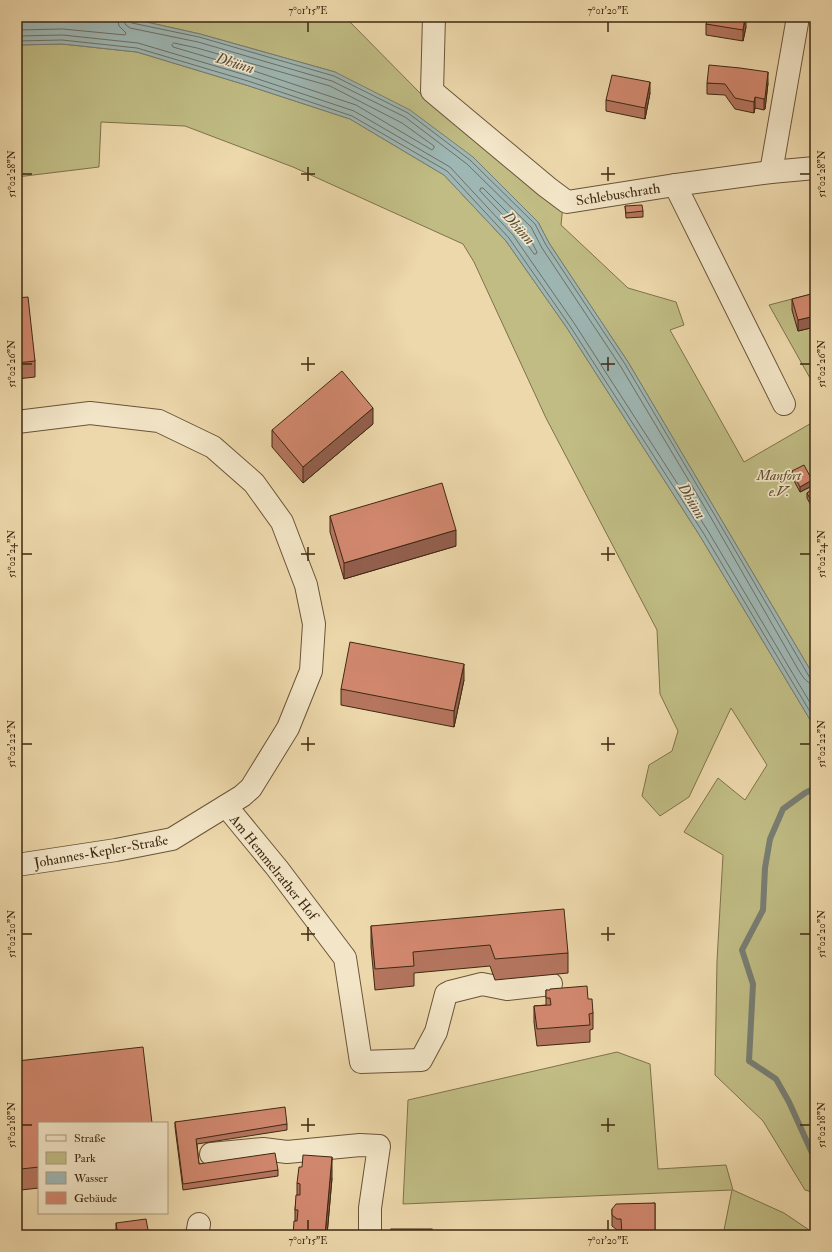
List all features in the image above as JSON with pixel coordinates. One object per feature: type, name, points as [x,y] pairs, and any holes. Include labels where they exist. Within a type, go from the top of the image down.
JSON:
[{"type":"street","name":"Schlebuschrath","points":[[434,17],[432,91],[567,202],[675,185],[771,172],[815,168]]},
{"type":"street","points":[[771,172],[798,17]]},
{"type":"street","points":[[675,185],[784,404]]},
{"type":"street","name":"Johannes-Kepler-Straße","points":[[17,422],[90,413],[159,421],[213,447],[254,483],[282,522],[306,585],[314,624],[310,671],[288,728],[251,788],[226,806],[172,839],[116,850],[17,865]]},
{"type":"street","name":"Am Hemmelrather Hof","points":[[226,806],[277,868],[345,958],[361,1062],[421,1060],[436,1032],[446,994],[450,992],[482,984],[507,988],[551,984]]},
{"type":"street","points":[[211,1154],[263,1149],[287,1152],[360,1144],[379,1146],[370,1208],[370,1235]]},
{"type":"green space","name":"Manfort e.V.","points":[[124,17],[345,17],[421,94],[563,205],[561,225],[628,288],[676,302],[684,325],[670,330],[744,462],[815,421],[815,678],[628,362],[549,243],[538,222],[335,72],[200,34]]},
{"type":"green space","points":[[62,44],[137,52],[246,85],[350,119],[444,175],[506,241],[567,328],[700,536],[815,728],[815,1193],[805,1190],[763,1121],[715,1075],[717,961],[723,855],[684,832],[718,778],[745,800],[767,765],[731,708],[689,797],[660,816],[642,796],[649,765],[672,751],[678,731],[660,694],[657,630],[546,418],[474,262],[463,244],[293,167],[185,126],[101,122],[99,167],[17,177],[17,45]]},
{"type":"green space","points":[[815,293],[815,387],[769,305]]},
{"type":"green space","points":[[617,1052],[650,1064],[658,1169],[726,1165],[733,1190],[784,1213],[815,1235],[723,1235],[732,1190],[403,1204],[408,1100]]},
{"type":"water","name":"Dhünn","points":[[17,17],[124,17],[200,34],[335,72],[410,110],[473,157],[538,222],[549,243],[628,362],[815,678],[815,728],[700,536],[567,328],[506,241],[444,175],[350,119],[246,85],[137,52],[62,44],[17,45]]},
{"type":"building","points":[[708,17],[745,17],[743,30],[706,24]]},
{"type":"building","points":[[709,65],[768,72],[765,98],[755,97],[754,102],[735,98],[725,84],[707,83]]},
{"type":"building","points":[[612,75],[650,82],[645,108],[606,100]]},
{"type":"building","points":[[642,205],[643,211],[626,213],[625,206]]},
{"type":"building","points":[[815,293],[815,316],[798,320],[792,299]]},
{"type":"building","points":[[28,297],[35,361],[17,363],[17,298]]},
{"type":"building","points":[[342,371],[373,408],[303,467],[272,430]]},
{"type":"building","points":[[804,465],[812,480],[800,487],[792,471]]},
{"type":"building","points":[[442,483],[456,530],[344,563],[330,516]]},
{"type":"building","points":[[815,488],[815,508],[807,493]]},
{"type":"building","points":[[350,642],[464,664],[454,711],[341,689]]},
{"type":"building","points":[[564,909],[568,953],[495,959],[490,945],[413,952],[414,966],[375,969],[371,926]]},
{"type":"building","points":[[587,986],[588,999],[592,999],[593,1013],[589,1014],[590,1025],[537,1029],[534,1006],[551,1005],[550,998],[546,998],[546,990]]},
{"type":"building","points":[[143,1047],[152,1122],[38,1122],[38,1167],[21,1169],[17,1133],[17,1061]]},
{"type":"building","points":[[285,1107],[287,1124],[196,1139],[199,1164],[275,1153],[278,1170],[183,1184],[175,1122]]},
{"type":"building","points":[[303,1155],[332,1157],[325,1235],[293,1235],[294,1221],[297,1221],[298,1210],[295,1210],[296,1195],[300,1195],[300,1184],[297,1183],[299,1167],[302,1167]]},
{"type":"building","points":[[655,1203],[655,1233],[622,1234],[621,1219],[617,1219],[612,1215],[612,1209],[616,1204]]},
{"type":"building","points":[[146,1219],[149,1235],[118,1235],[116,1223]]},
{"type":"building","points":[[391,1229],[432,1229],[432,1235],[391,1235]]},
{"type":"waterway","points":[[815,788],[805,793],[783,809],[770,839],[765,868],[763,910],[742,950],[753,984],[749,1061],[776,1079],[789,1102],[815,1157]]}]
